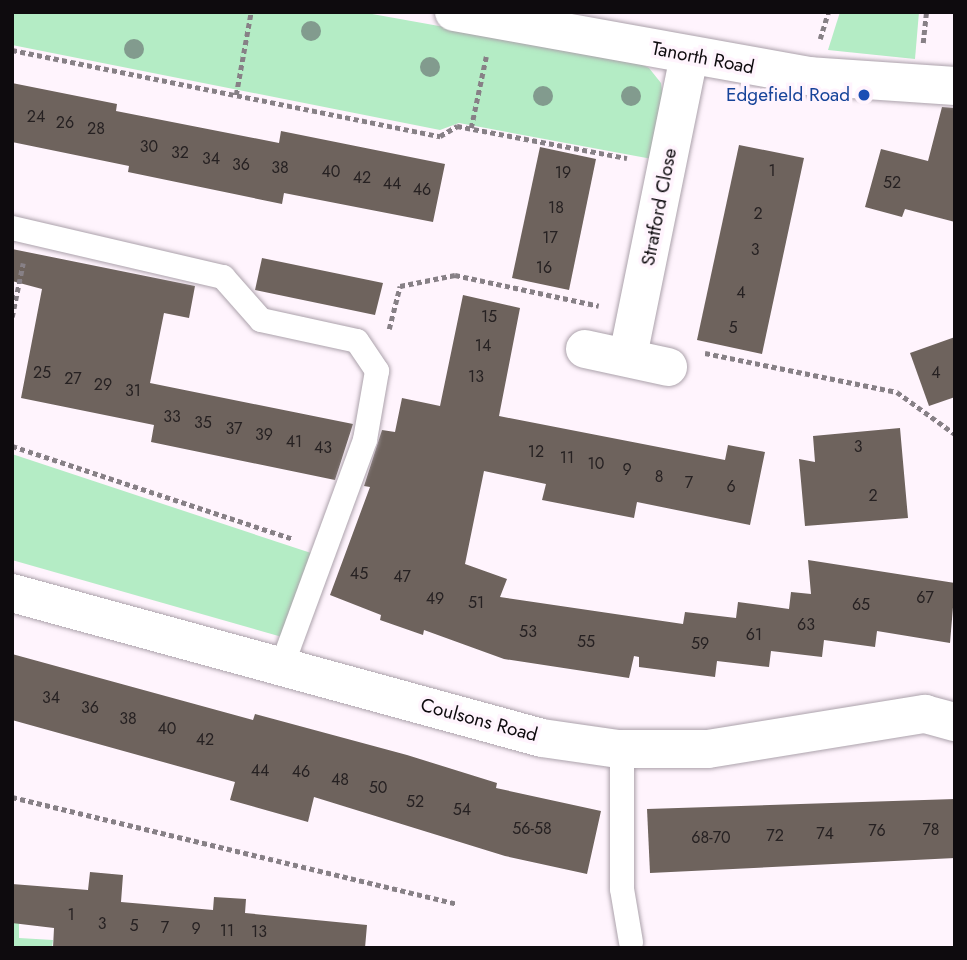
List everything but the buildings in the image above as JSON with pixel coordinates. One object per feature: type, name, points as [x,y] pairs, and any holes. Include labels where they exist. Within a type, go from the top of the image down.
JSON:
[{"type":"street","name":"Tanorth Road","points":[[473,15],[689,57],[808,76],[955,86]]},
{"type":"street","name":"Stratford Close","points":[[628,356],[689,57]]},
{"type":"street","points":[[585,349],[628,356],[683,359]]},
{"type":"street","name":"Coulsons Road","points":[[12,593],[542,738],[622,749],[708,749],[889,718],[925,714],[954,718]]},
{"type":"lane","points":[[21,231],[223,277],[261,320],[357,341],[377,371],[365,440],[282,666]]},
{"type":"lane","points":[[622,749],[622,889],[631,942]]},
{"type":"path","points":[[236,95],[251,12]]},
{"type":"path","points":[[471,128],[473,15]]},
{"type":"path","points":[[12,50],[440,136],[457,126],[667,165]]},
{"type":"path","points":[[12,317],[21,231]]},
{"type":"path","points":[[377,371],[400,286],[455,275],[638,314]]},
{"type":"path","points":[[683,359],[897,392],[955,434]]},
{"type":"path","points":[[12,446],[325,550]]},
{"type":"path","points":[[12,797],[457,904]]},
{"type":"green space","points":[[12,12],[361,12],[634,61],[649,68],[661,83],[664,105],[652,159],[459,123],[440,130],[12,45]]},
{"type":"green space","points":[[840,12],[919,12],[915,59],[828,50]]},
{"type":"green space","points":[[12,454],[311,553],[282,637],[12,560]]},
{"type":"green space","points":[[12,923],[19,923],[19,938],[53,940],[52,948],[12,948]]},
{"type":"place","name":"Edgefield Road","points":[[864,95]]}]
